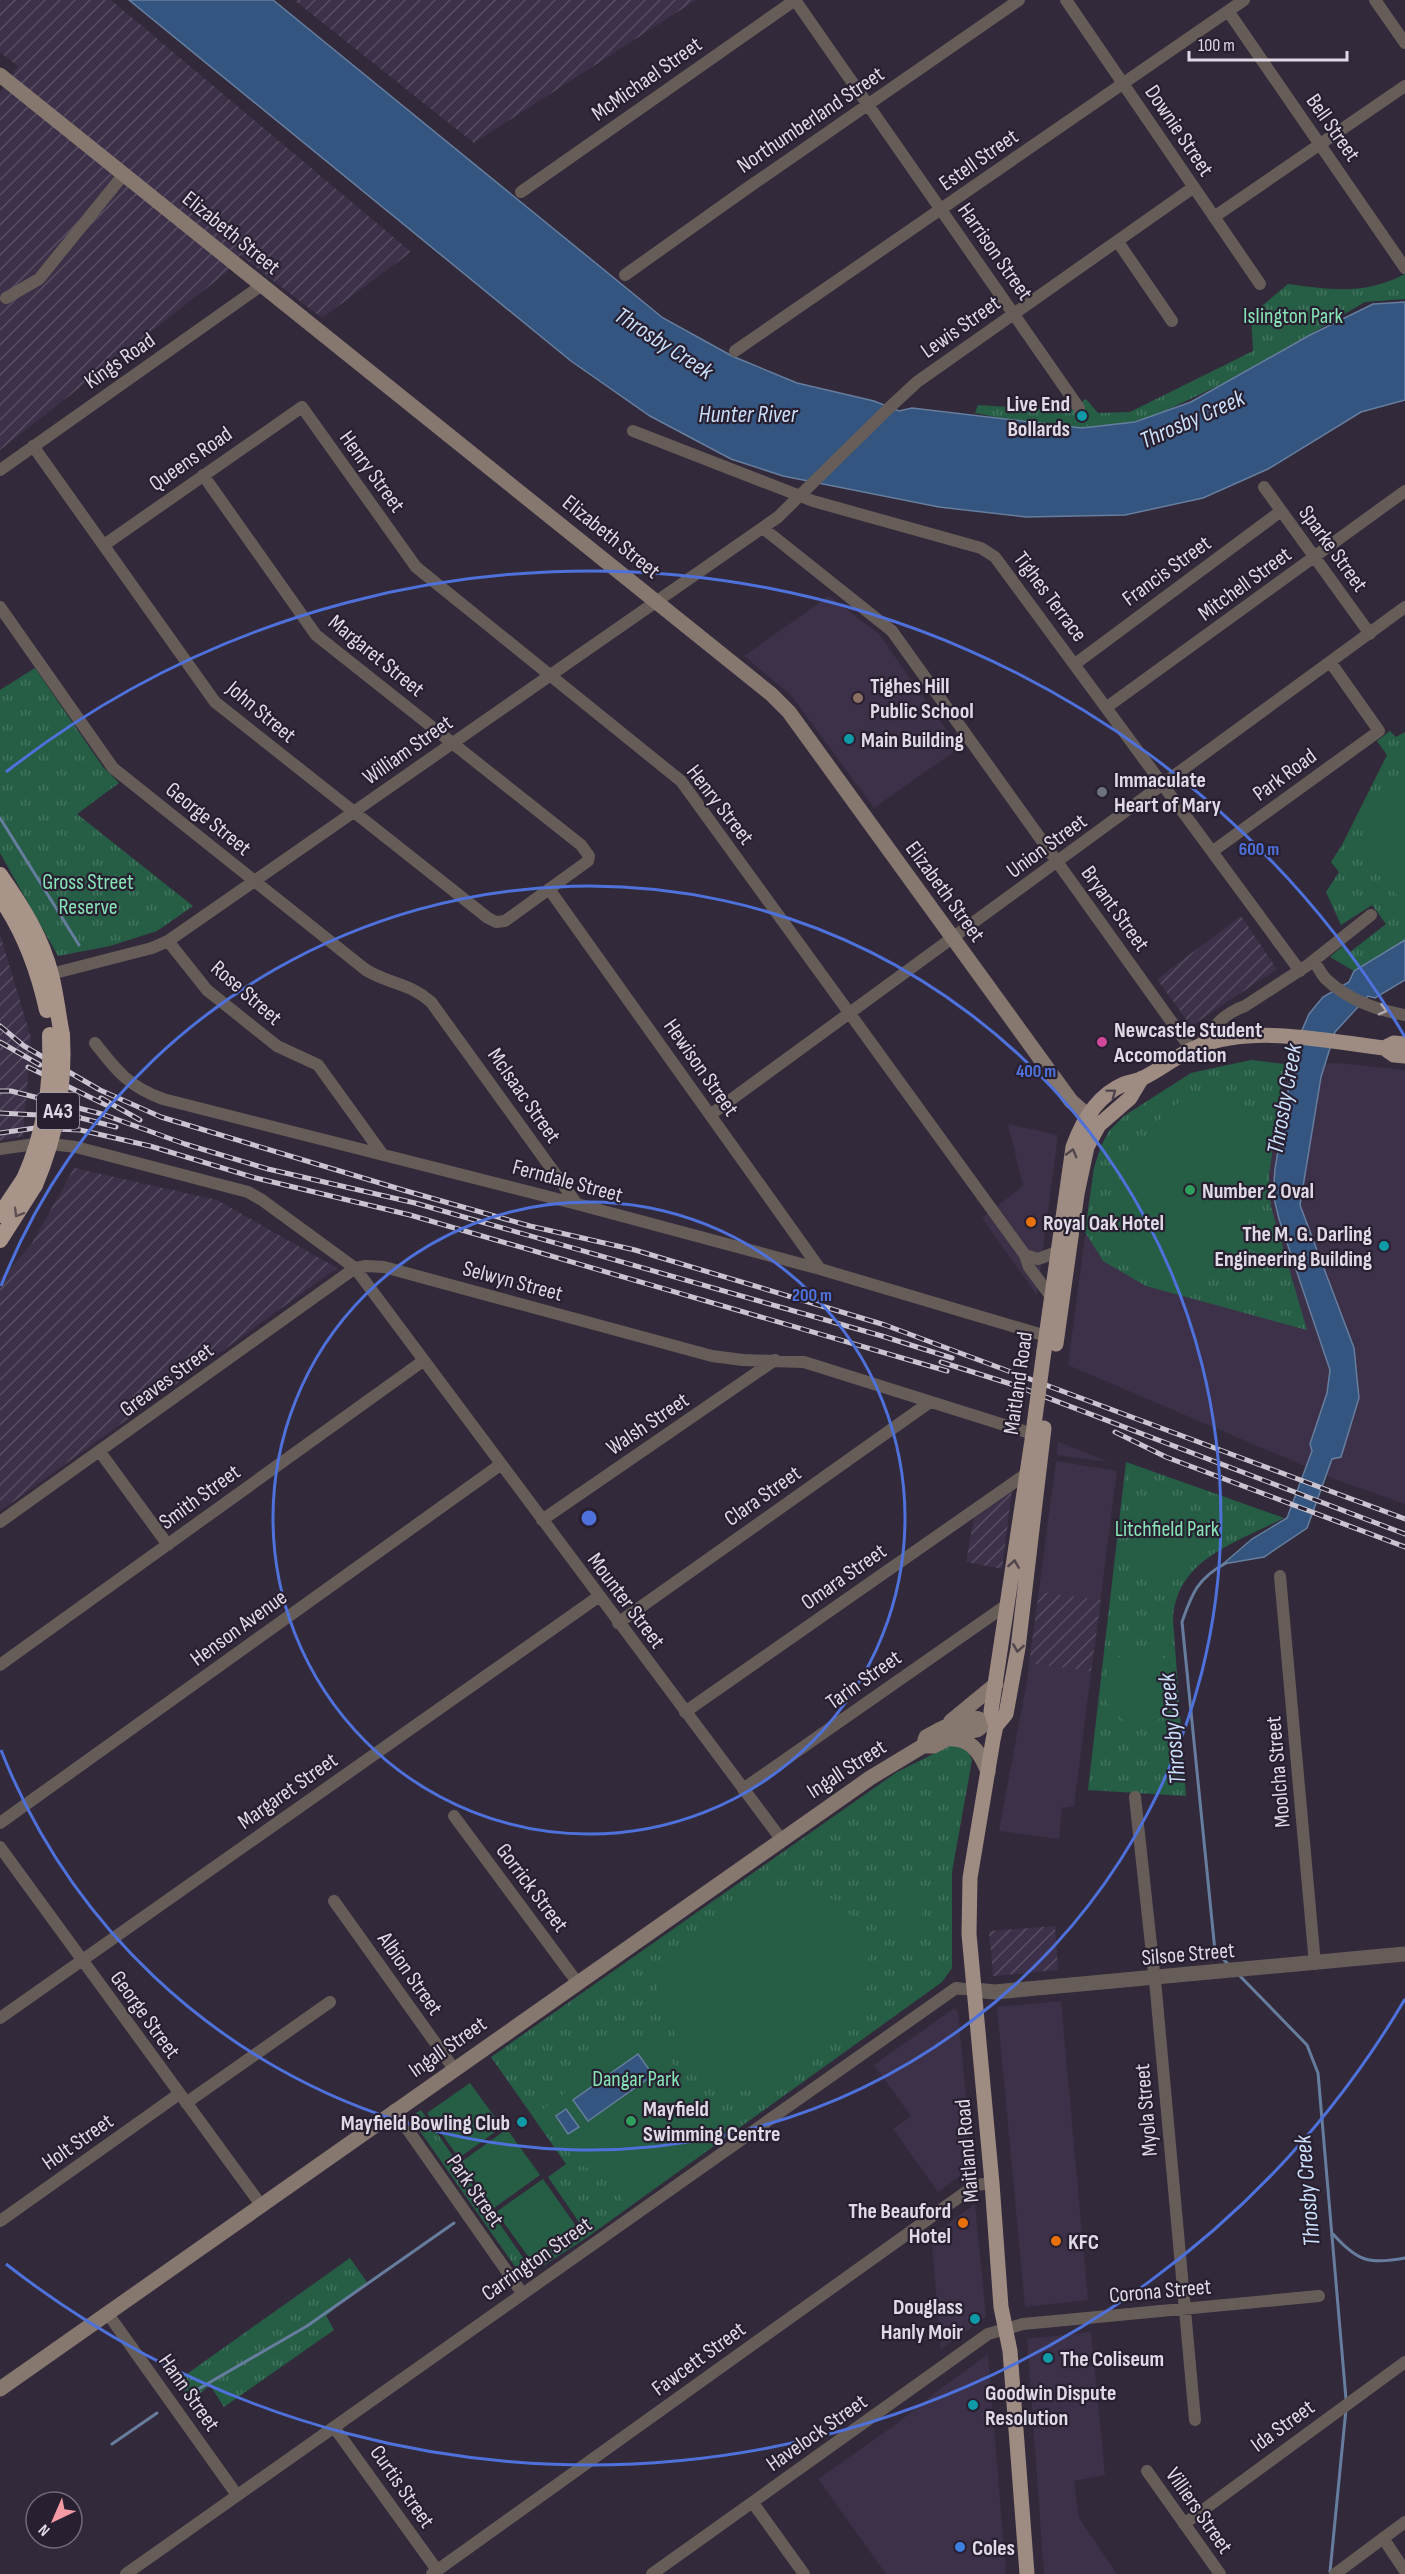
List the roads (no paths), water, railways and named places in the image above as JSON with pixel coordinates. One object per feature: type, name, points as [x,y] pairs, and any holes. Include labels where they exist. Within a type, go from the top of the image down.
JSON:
[{"type":"highway","name":"A43","points":[[0,875],[24,910],[51,974],[62,1075],[58,1114],[48,1150],[0,1240]]},
{"type":"highway","name":"A43","points":[[0,897],[18,926],[33,960],[56,1035]]},
{"type":"highway","name":"A43","points":[[0,1215],[29,1182]]},
{"type":"main road","name":"Elizabeth Street","points":[[0,75],[771,694],[789,712],[1071,1101],[1093,1121]]},
{"type":"main road","name":"Maitland Road","points":[[1048,1348],[1057,1252],[1069,1163],[1078,1134],[1093,1121],[1130,1098],[1143,1078],[1195,1048],[1242,1037],[1292,1038],[1384,1048],[1394,1055],[1405,1056]]},
{"type":"main road","name":"Maitland Road","points":[[1384,1048],[1394,1043],[1405,1044]]},
{"type":"main road","name":"Maitland Road","points":[[991,1725],[1006,1714],[1018,1648],[1037,1429],[1048,1348],[1081,1167],[1091,1137],[1093,1121]]},
{"type":"main road","name":"Maitland Road","points":[[1027,2574],[1010,2351],[997,2262],[968,1899],[988,1772],[991,1711],[1026,1474],[1037,1429]]},
{"type":"main road","name":"Ingall Street","points":[[948,1731],[953,1718],[996,1684]]},
{"type":"main road","name":"Ingall Street","points":[[0,2389],[781,1839],[870,1778],[923,1746],[926,1737],[948,1731],[955,1725],[974,1719],[991,1725]]},
{"type":"main road","points":[[948,1731],[973,1745],[988,1772]]},
{"type":"street","name":"Harrison Street","points":[[795,0],[1079,408]]},
{"type":"street","name":"McMichael Street","points":[[521,192],[795,0]]},
{"type":"street","name":"Northumberland Street","points":[[625,275],[1019,0]]},
{"type":"street","name":"Downie Street","points":[[1066,0],[1260,284]]},
{"type":"street","name":"Estell Street","points":[[735,351],[1244,0]]},
{"type":"street","points":[[1376,0],[1405,43]]},
{"type":"street","name":"Bell Street","points":[[1228,11],[1405,268]]},
{"type":"street","points":[[1214,217],[1405,86]]},
{"type":"street","points":[[6,298],[39,279],[124,174]]},
{"type":"street","name":"Lewis Street","points":[[771,523],[917,382],[1194,187]]},
{"type":"street","points":[[1118,242],[1172,321]]},
{"type":"street","name":"Kings Road","points":[[0,470],[262,285]]},
{"type":"street","name":"Queens Road","points":[[104,545],[302,407]]},
{"type":"street","name":"Henry Street","points":[[302,407],[416,567],[681,781],[1025,1255],[1029,1267],[1052,1298]]},
{"type":"street","name":"Tighes Terrace","points":[[633,430],[802,497],[981,549],[995,557],[1300,971]]},
{"type":"street","name":"John Street","points":[[33,446],[215,702],[488,918],[499,922],[505,921],[549,889]]},
{"type":"street","name":"Margaret Street","points":[[203,475],[316,635],[581,845],[589,855],[588,861],[549,889]]},
{"type":"street","name":"Sparke Street","points":[[1264,487],[1370,634]]},
{"type":"street","name":"Mitchell Street","points":[[1107,707],[1405,491]]},
{"type":"street","name":"Francis Street","points":[[1075,663],[1281,511]]},
{"type":"street","name":"William Street","points":[[51,974],[152,948],[168,940],[771,523]]},
{"type":"street","name":"Bryant Street","points":[[771,523],[892,631],[1058,863],[1195,1048]]},
{"type":"street","name":"George Street","points":[[0,607],[113,768],[366,970],[415,989],[438,1010]]},
{"type":"street","name":"Union Street","points":[[710,1116],[1405,607]]},
{"type":"street","name":"Park Road","points":[[1213,851],[1379,730],[1331,663]]},
{"type":"street","name":"Hewison Street","points":[[549,889],[820,1269]]},
{"type":"street","points":[[1195,1048],[1215,1024],[1313,962],[1371,915]]},
{"type":"street","name":"Rose Street","points":[[168,940],[207,990],[277,1046],[318,1065],[383,1155]]},
{"type":"street","points":[[1313,962],[1330,983],[1361,1003],[1381,1011],[1405,1015]]},
{"type":"street","name":"McIsaac Street","points":[[438,1010],[577,1204]]},
{"type":"street","name":"Ferndale Street","points":[[95,1043],[117,1071],[142,1092],[163,1099],[577,1204],[820,1269],[1048,1348]]},
{"type":"street","points":[[0,1149],[42,1143],[76,1147],[248,1192],[355,1269]]},
{"type":"street","points":[[1025,1255],[1038,1259],[1057,1252]]},
{"type":"street","name":"Selwyn Street","points":[[355,1269],[366,1266],[384,1267],[720,1357],[804,1362],[930,1402],[1037,1429]]},
{"type":"street","name":"Mounter Street","points":[[355,1269],[781,1839]]},
{"type":"street","name":"Greaves Street","points":[[0,1522],[355,1269]]},
{"type":"street","name":"Walsh Street","points":[[542,1520],[776,1359]]},
{"type":"street","name":"Smith Street","points":[[0,1665],[423,1361]]},
{"type":"street","name":"Clara Street","points":[[618,1623],[930,1402]]},
{"type":"street","points":[[100,1452],[168,1545]]},
{"type":"street","name":"Henson Avenue","points":[[0,1823],[500,1465]]},
{"type":"street","name":"Omara Street","points":[[685,1712],[1026,1474]]},
{"type":"street","name":"Moolcha Street","points":[[1280,1576],[1315,1964]]},
{"type":"street","name":"Margaret Street","points":[[0,2019],[598,1597]]},
{"type":"street","name":"Tarin Street","points":[[743,1789],[1008,1604]]},
{"type":"street","name":"Myola Street","points":[[1135,1797],[1195,2420]]},
{"type":"street","name":"Gorrick Street","points":[[454,1816],[577,1982]]},
{"type":"street","name":"George Street","points":[[0,1847],[261,2205]]},
{"type":"street","name":"Albion Street","points":[[334,1901],[454,2069]]},
{"type":"street","name":"Silsoe Street","points":[[974,1990],[991,1992],[1254,1970],[1405,1954]]},
{"type":"street","name":"Carrington Street","points":[[126,2574],[956,1988],[974,1990]]},
{"type":"street","name":"Holt Street","points":[[0,2221],[330,2002]]},
{"type":"street","name":"Park Street","points":[[394,2110],[522,2293]]},
{"type":"street","name":"Fawcett Street","points":[[434,2572],[976,2185],[992,2183]]},
{"type":"street","name":"Corona Street","points":[[1005,2329],[1028,2323],[1319,2296]]},
{"type":"street","name":"Hann Street","points":[[108,2314],[237,2495]]},
{"type":"street","name":"Havelock Street","points":[[657,2573],[988,2334],[1005,2329]]},
{"type":"street","name":"Ida Street","points":[[1184,2524],[1405,2362]]},
{"type":"street","name":"Curtis Street","points":[[334,2427],[434,2572]]},
{"type":"street","name":"Villiers Street","points":[[1147,2471],[1220,2574]]},
{"type":"street","points":[[753,2503],[804,2574]]},
{"type":"street","points":[[1335,2574],[1405,2522]]},
{"type":"street","points":[[1383,2538],[1405,2571]]},
{"type":"water","name":"Hunter River","points":[[129,0],[273,0],[663,318],[732,356],[797,383],[874,401],[899,411],[912,408],[1082,428],[1135,422],[1191,402],[1310,335],[1373,304],[1405,302],[1405,400],[1361,412],[1268,469],[1203,498],[1125,515],[1026,517],[939,507],[783,476],[731,459],[650,416],[571,361]]},
{"type":"water","points":[[1405,940],[1405,980],[1375,998],[1368,996],[1335,1032],[1321,1077],[1300,1205],[1354,1348],[1359,1398],[1341,1457],[1332,1459],[1307,1528],[1264,1557],[1223,1564],[1252,1539],[1287,1518],[1312,1451],[1310,1444],[1327,1393],[1330,1370],[1279,1219],[1273,1194],[1275,1169],[1296,1044],[1309,1014],[1323,997],[1349,982],[1354,971]]},
{"type":"water","points":[[638,2054],[653,2075],[588,2121],[573,2100]]},
{"type":"water","points":[[566,2109],[579,2127],[568,2134],[556,2116]]},
{"type":"waterway","points":[[0,818],[79,945]]},
{"type":"waterway","name":"Throsby Creek","points":[[1226,1563],[1209,1574],[1197,1587],[1182,1622],[1215,1951],[1230,1966]]},
{"type":"waterway","name":"Throsby Creek","points":[[1239,1975],[1307,2045],[1318,2073],[1346,2399]]},
{"type":"waterway","points":[[188,2395],[307,2326],[454,2223]]},
{"type":"waterway","points":[[1333,2234],[1349,2250],[1364,2259],[1382,2261],[1405,2258]]},
{"type":"waterway","name":"Throsby Creek","points":[[1330,2572],[1346,2409]]},
{"type":"waterway","points":[[112,2444],[157,2413]]},
{"type":"railway","points":[[0,1026],[24,1046],[100,1090],[161,1117],[403,1190],[530,1226],[635,1250],[885,1325],[1405,1519]]},
{"type":"railway","points":[[0,1042],[40,1065]]},
{"type":"railway","points":[[28,1067],[106,1105]]},
{"type":"railway","points":[[0,1091],[11,1091],[102,1114],[185,1144],[268,1169],[415,1203],[952,1358]]},
{"type":"railway","points":[[101,1098],[140,1120]]},
{"type":"railway","points":[[0,1113],[77,1117],[116,1127]]},
{"type":"railway","points":[[0,1133],[35,1128],[80,1130],[150,1146],[256,1178],[410,1215],[947,1371]]},
{"type":"railway","points":[[941,1362],[1014,1385],[1405,1534]]},
{"type":"railway","points":[[1115,1432],[1166,1457],[1405,1547]]},
{"type":"place","name":"Live End Bollards","points":[[1082,416]]},
{"type":"place","name":"Tighes Hill Public School","points":[[858,698]]},
{"type":"place","name":"Main Building","points":[[849,739]]},
{"type":"place","name":"Immaculate Heart of Mary","points":[[1102,792]]},
{"type":"place","name":"Newcastle Student Accomodation","points":[[1102,1042]]},
{"type":"place","name":"Number 2 Oval","points":[[1190,1190]]},
{"type":"place","name":"Royal Oak Hotel","points":[[1031,1222]]},
{"type":"place","name":"The M. G. Darling Engineering Building","points":[[1384,1246]]},
{"type":"place","name":"Mayfield Swimming Centre","points":[[631,2121]]},
{"type":"place","name":"Mayfield Bowling Club","points":[[522,2122]]},
{"type":"place","name":"The Beauford Hotel","points":[[963,2223]]},
{"type":"place","name":"KFC","points":[[1056,2241]]},
{"type":"place","name":"Douglass Hanly Moir","points":[[975,2319]]},
{"type":"place","name":"The Coliseum","points":[[1048,2358]]},
{"type":"place","name":"Goodwin Dispute Resolution","points":[[973,2405]]},
{"type":"place","name":"Coles","points":[[960,2547]]},
{"type":"park label","name":"Islington Park","points":[[1293,315]]},
{"type":"park label","name":"Gross Street Reserve","points":[[88,894]]},
{"type":"park label","name":"Litchfield Park","points":[[1167,1528]]},
{"type":"park label","name":"Dangar Park","points":[[636,2078]]}]
